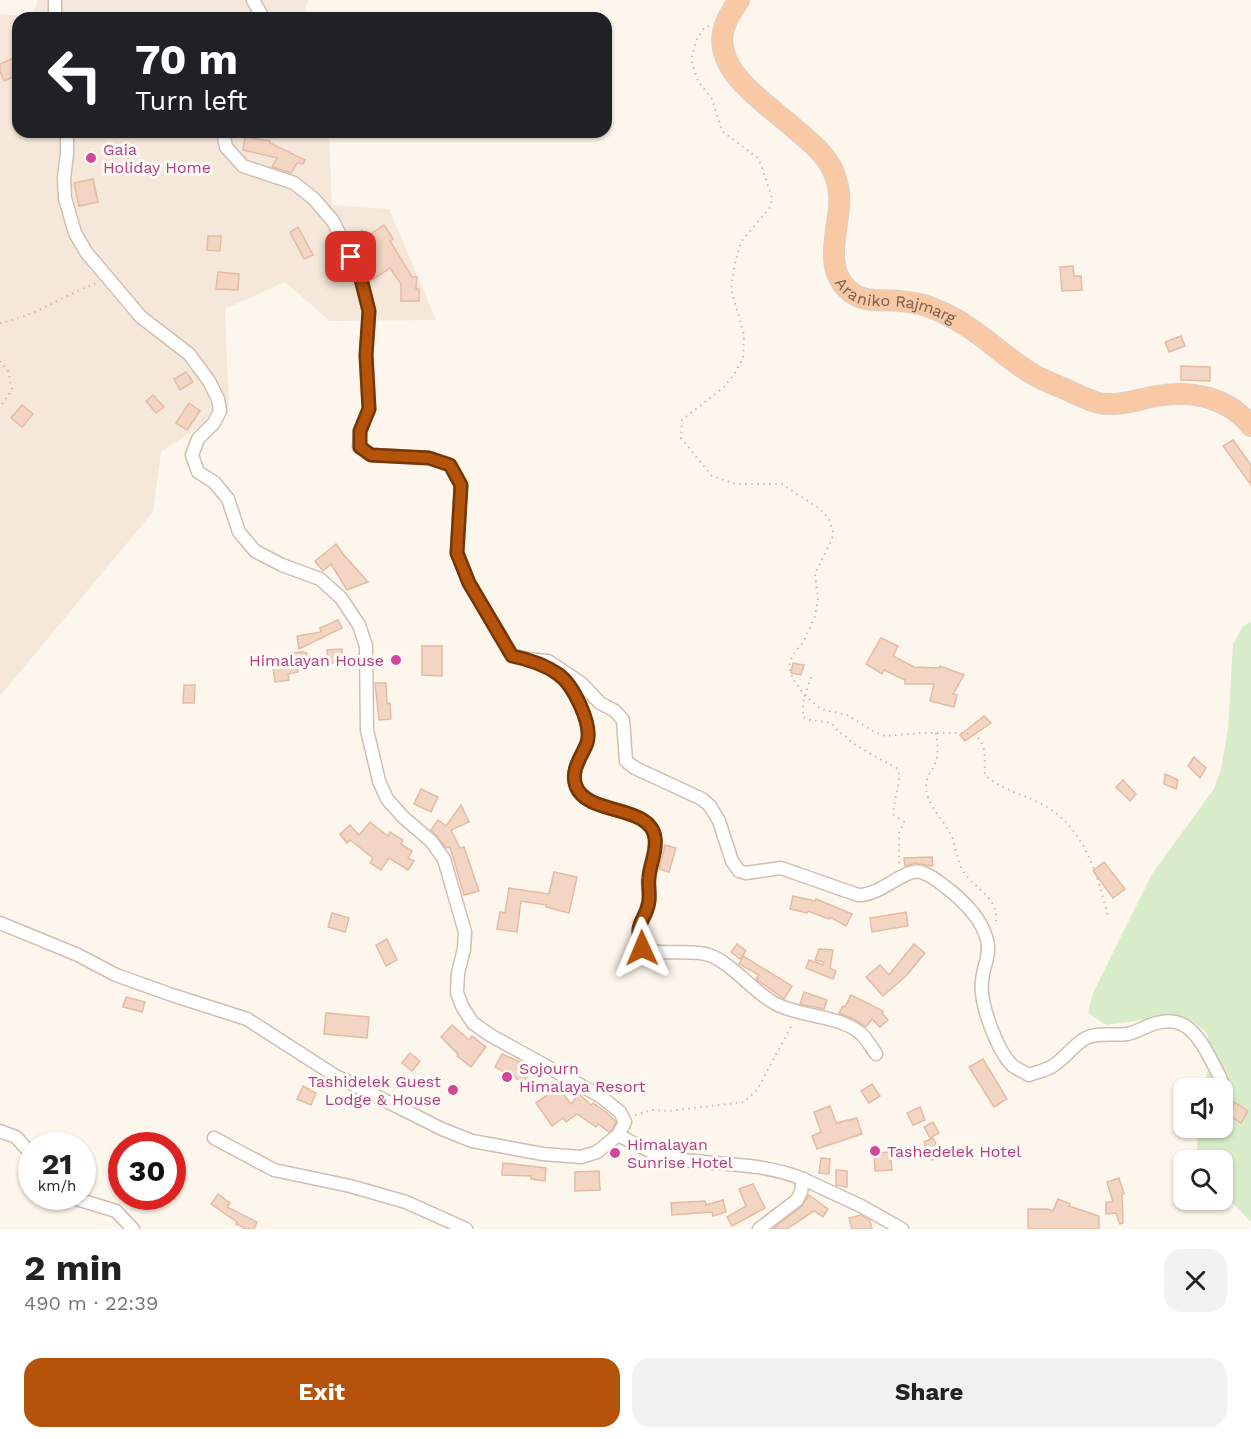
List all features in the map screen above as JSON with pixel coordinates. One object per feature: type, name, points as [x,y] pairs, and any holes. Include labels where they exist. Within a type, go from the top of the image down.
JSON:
[{"type":"highway","name":"Araniko Rajmarg","points":[[739,0],[727,19],[723,32],[724,57],[730,69],[746,86],[819,150],[833,171],[839,193],[833,253],[835,270],[844,286],[856,296],[872,300],[920,304],[939,310],[963,323],[1030,373],[1099,402],[1132,402],[1179,393],[1203,395],[1226,404],[1251,426]]},
{"type":"street","points":[[0,923],[78,955],[116,975],[247,1019],[334,1075],[442,1130],[471,1141],[543,1154],[580,1157],[597,1152],[618,1135],[625,1122],[620,1112],[600,1096],[490,1035],[473,1023],[463,1008],[457,993],[457,983],[465,932],[444,859],[430,841],[387,799],[379,781],[367,730],[366,646],[359,625],[341,598],[321,579],[282,565],[255,551],[239,532],[228,499],[214,482],[198,472],[192,454],[198,439],[214,423],[220,411],[218,399],[189,354],[141,316],[86,252],[73,226],[65,198],[67,138]]},
{"type":"street","points":[[224,138],[226,147],[243,165],[294,183],[314,200],[333,221],[360,275],[369,311],[366,355],[369,409],[360,431],[360,447],[371,455],[429,458],[450,465],[461,485],[457,553],[465,573],[512,656],[548,661],[581,683],[600,703],[615,711],[623,720],[626,761],[702,799],[710,806],[719,821],[732,861],[739,871],[746,873],[780,868],[858,895],[868,896],[896,879],[915,871],[922,872],[941,884],[964,903],[980,922],[988,941],[988,957],[981,981],[982,999],[1001,1050],[1013,1066],[1029,1075],[1051,1067],[1086,1038],[1100,1034],[1114,1036],[1134,1033],[1158,1022],[1177,1021],[1190,1028],[1202,1042],[1220,1078]]},
{"type":"street","points":[[527,659],[559,674],[573,690],[586,722],[588,740],[574,774],[576,786],[582,795],[599,805],[649,824],[655,836],[656,853],[648,880],[649,902],[640,921],[638,934],[642,948],[649,952],[681,951],[710,955],[736,973],[761,996],[779,1006],[842,1024],[860,1032],[876,1054]]},
{"type":"street","points":[[0,1131],[18,1139]]},
{"type":"street","points":[[618,1135],[668,1157],[784,1171],[861,1206],[902,1229]]},
{"type":"street","points":[[214,1138],[274,1170],[350,1186],[406,1202],[466,1229]]},
{"type":"street","points":[[759,1229],[797,1200],[803,1179]]},
{"type":"street","points":[[96,1204],[117,1210],[133,1229]]},
{"type":"path","points":[[727,19],[704,28],[696,41],[691,60],[698,81],[712,99],[722,131],[759,159],[772,198],[771,206],[741,242],[735,263],[731,289],[744,335],[743,358],[724,387],[682,420],[681,438],[712,476],[736,484],[782,484],[820,509],[829,519],[833,532],[832,539],[815,574],[818,600],[815,616],[804,641],[790,662],[793,679],[805,696],[821,709],[848,714],[879,734],[892,736],[936,732],[966,733],[978,737],[984,748],[985,775],[997,784],[1047,807],[1077,835],[1089,854],[1108,916]]},
{"type":"path","points":[[0,323],[21,318],[73,292],[110,278]]},
{"type":"path","points":[[0,361],[8,371],[12,390],[0,407]]},
{"type":"path","points":[[811,678],[803,703],[803,717],[810,722],[828,722],[851,742],[898,769],[900,775],[893,806],[894,815],[904,822],[898,832],[898,861],[900,873],[915,871]]},
{"type":"path","points":[[936,732],[938,751],[928,776],[926,791],[949,831],[963,870],[993,903],[997,912],[994,930]]},
{"type":"path","points":[[625,1122],[635,1115],[652,1110],[669,1111],[744,1102],[757,1090],[798,1012]]},
{"type":"shaded area","points":[[38,0],[309,0],[304,12],[33,12]]},
{"type":"shaded area","points":[[0,14],[12,15],[12,138],[329,138],[332,205],[389,209],[436,320],[330,321],[285,282],[225,309],[229,407],[161,452],[153,512],[0,696]]},
{"type":"green space","points":[[1251,622],[1251,1222],[1233,1203],[1233,1150],[1197,1150],[1197,1138],[1233,1138],[1233,1078],[1206,1078],[1212,1054],[1207,1033],[1191,1020],[1149,1019],[1106,1025],[1088,1013],[1093,993],[1152,874],[1214,789],[1221,769],[1228,729],[1233,644],[1243,626]]},
{"type":"building","points":[[12,59],[12,78],[4,81],[0,64]]},
{"type":"building","points":[[245,138],[270,141],[305,160],[303,164],[297,163],[291,173],[272,167],[277,158],[243,150]]},
{"type":"building","points":[[93,179],[98,202],[79,206],[74,183]]},
{"type":"building","points":[[384,225],[393,239],[390,241],[412,277],[417,277],[416,289],[419,289],[419,301],[401,301],[401,284],[390,268],[372,280],[350,237],[362,230],[366,237]]},
{"type":"building","points":[[298,227],[313,255],[304,259],[290,232]]},
{"type":"building","points":[[208,236],[221,236],[220,251],[207,250]]},
{"type":"building","points":[[1073,266],[1074,276],[1081,276],[1082,290],[1062,291],[1060,267]]},
{"type":"building","points":[[218,272],[239,274],[238,290],[216,289]]},
{"type":"building","points":[[1181,336],[1185,346],[1169,352],[1165,342]]},
{"type":"building","points":[[1181,366],[1210,367],[1210,381],[1181,380]]},
{"type":"building","points":[[186,372],[193,382],[180,390],[174,379]]},
{"type":"building","points":[[153,395],[164,407],[156,413],[146,401]]},
{"type":"building","points":[[189,403],[200,411],[187,430],[176,423]]},
{"type":"building","points":[[22,405],[33,414],[22,427],[11,418]]},
{"type":"building","points":[[1233,440],[1251,465],[1251,485],[1223,446]]},
{"type":"building","points":[[336,544],[368,582],[347,590],[331,564],[323,571],[315,561]]},
{"type":"building","points":[[338,620],[342,628],[299,649],[297,636],[321,632],[320,628]]},
{"type":"building","points":[[881,638],[898,646],[893,656],[914,667],[939,668],[940,666],[964,675],[953,694],[957,695],[954,707],[930,701],[934,684],[905,684],[905,680],[884,670],[882,674],[866,664]]},
{"type":"building","points":[[422,646],[442,646],[442,676],[422,675]]},
{"type":"building","points":[[342,649],[343,662],[328,663],[327,650]]},
{"type":"building","points":[[293,653],[307,653],[304,668],[298,667],[298,672],[288,674],[289,680],[275,682],[273,666],[290,664]]},
{"type":"building","points":[[793,663],[804,665],[801,675],[791,673]]},
{"type":"building","points":[[375,683],[386,683],[387,704],[390,703],[391,719],[379,720]]},
{"type":"building","points":[[184,685],[195,685],[194,703],[183,703]]},
{"type":"building","points":[[984,716],[991,723],[965,741],[960,735]]},
{"type":"building","points":[[1194,757],[1206,768],[1200,778],[1188,766]]},
{"type":"building","points":[[1165,774],[1178,780],[1176,789],[1164,784]]},
{"type":"building","points":[[1123,780],[1136,794],[1130,801],[1116,787]]},
{"type":"building","points":[[421,789],[438,797],[431,812],[414,804]]},
{"type":"building","points":[[461,805],[469,822],[451,830],[460,848],[464,847],[479,891],[464,895],[450,847],[447,848],[431,830],[438,820],[446,826]]},
{"type":"building","points":[[370,822],[388,836],[390,832],[403,840],[401,844],[412,851],[408,858],[414,861],[408,870],[389,858],[381,870],[370,863],[373,858],[350,840],[347,843],[340,834],[350,825],[359,835]]},
{"type":"building","points":[[665,845],[676,848],[669,872],[659,869]]},
{"type":"building","points":[[932,857],[933,866],[915,863],[905,866],[904,858]]},
{"type":"building","points":[[1104,862],[1125,889],[1113,898],[1093,871]]},
{"type":"building","points":[[554,872],[577,877],[569,913],[546,907],[546,905],[521,901],[517,932],[497,929],[500,912],[505,913],[509,888],[549,894]]},
{"type":"building","points":[[793,896],[815,901],[816,899],[852,914],[846,926],[830,917],[829,919],[808,911],[807,913],[790,909]]},
{"type":"building","points":[[906,912],[908,926],[872,932],[870,918]]},
{"type":"building","points":[[332,913],[349,918],[345,932],[328,927]]},
{"type":"building","points":[[387,939],[397,960],[386,966],[376,945]]},
{"type":"building","points":[[737,944],[746,951],[740,959],[731,952]]},
{"type":"building","points":[[914,944],[925,953],[906,976],[883,996],[866,977],[880,965],[889,975]]},
{"type":"building","points":[[819,949],[833,950],[830,968],[836,971],[833,979],[806,968],[809,960],[823,965],[824,962],[815,960]]},
{"type":"building","points":[[743,956],[792,986],[784,999],[756,979],[759,975],[739,964]]},
{"type":"building","points":[[804,992],[827,1000],[824,1009],[800,1004]]},
{"type":"building","points":[[851,995],[883,1011],[882,1013],[888,1020],[880,1027],[872,1019],[866,1027],[839,1013]]},
{"type":"building","points":[[126,997],[145,1002],[142,1012],[123,1007]]},
{"type":"building","points":[[326,1013],[369,1017],[367,1038],[324,1034]]},
{"type":"building","points":[[452,1025],[469,1040],[472,1036],[486,1047],[471,1067],[457,1056],[458,1054],[441,1037]]},
{"type":"building","points":[[410,1053],[420,1061],[412,1071],[402,1063]]},
{"type":"building","points":[[502,1054],[520,1062],[532,1071],[522,1083],[507,1071],[506,1073],[495,1067]]},
{"type":"building","points":[[983,1059],[1007,1099],[994,1107],[969,1067]]},
{"type":"building","points":[[872,1084],[880,1096],[869,1103],[861,1091]]},
{"type":"building","points":[[303,1086],[316,1093],[311,1105],[297,1099]]},
{"type":"building","points":[[558,1087],[571,1104],[579,1094],[591,1105],[593,1103],[606,1112],[616,1122],[612,1130],[609,1132],[598,1124],[596,1127],[577,1114],[566,1122],[563,1118],[552,1126],[536,1103]]},
{"type":"building","points":[[1234,1102],[1248,1111],[1241,1123],[1233,1118]]},
{"type":"building","points":[[830,1106],[836,1123],[857,1118],[862,1134],[817,1149],[812,1136],[821,1132],[814,1112]]},
{"type":"building","points":[[920,1107],[925,1120],[913,1125],[907,1113]]},
{"type":"building","points":[[933,1122],[939,1133],[930,1138],[924,1127]]},
{"type":"building","points":[[933,1138],[942,1156],[932,1160],[924,1142]]},
{"type":"building","points":[[890,1152],[892,1170],[875,1171],[874,1153]]},
{"type":"building","points":[[821,1158],[830,1159],[829,1174],[819,1173]]},
{"type":"building","points":[[503,1163],[546,1168],[545,1181],[531,1179],[531,1176],[502,1175]]},
{"type":"building","points":[[836,1170],[847,1171],[847,1187],[836,1185]]},
{"type":"building","points":[[599,1171],[600,1190],[575,1191],[575,1172]]},
{"type":"building","points":[[1119,1178],[1124,1194],[1122,1194],[1123,1223],[1120,1224],[1116,1213],[1106,1214],[1106,1202],[1113,1202],[1107,1182]]},
{"type":"building","points":[[753,1184],[765,1208],[732,1226],[727,1217],[746,1206],[739,1189]]},
{"type":"building","points":[[218,1194],[230,1203],[227,1207],[257,1222],[254,1229],[246,1229],[236,1224],[237,1222],[211,1204]]},
{"type":"building","points":[[809,1195],[828,1209],[823,1217],[814,1211],[787,1229],[773,1229],[802,1206]]},
{"type":"building","points":[[1058,1199],[1070,1204],[1069,1206],[1099,1216],[1099,1229],[1028,1229],[1028,1209],[1053,1211]]},
{"type":"building","points":[[723,1200],[726,1212],[713,1216],[712,1212],[672,1215],[671,1203],[705,1201],[706,1205]]},
{"type":"building","points":[[861,1215],[870,1221],[872,1229],[852,1229],[849,1218]]},
{"type":"place","name":"Gaia Holiday Home","points":[[91,158]]},
{"type":"place","name":"Himalayan House","points":[[396,660]]},
{"type":"place","name":"Sojourn Himalaya Resort","points":[[507,1077]]},
{"type":"place","name":"Tashidelek Guest Lodge & House","points":[[453,1090]]},
{"type":"place","name":"Tashedelek Hotel","points":[[875,1151]]},
{"type":"place","name":"Himalayan Sunrise Hotel","points":[[615,1153]]},
{"type":"route","points":[[351,257],[360,275],[369,311],[366,355],[369,409],[360,431],[360,447],[371,455],[429,458],[450,465],[461,485],[457,553],[469,583],[512,656],[527,659],[559,674],[573,690],[586,722],[588,740],[574,774],[576,786],[582,795],[599,805],[649,824],[655,836],[656,853],[648,880],[650,897],[646,912],[640,921],[638,934],[642,948]]}]
